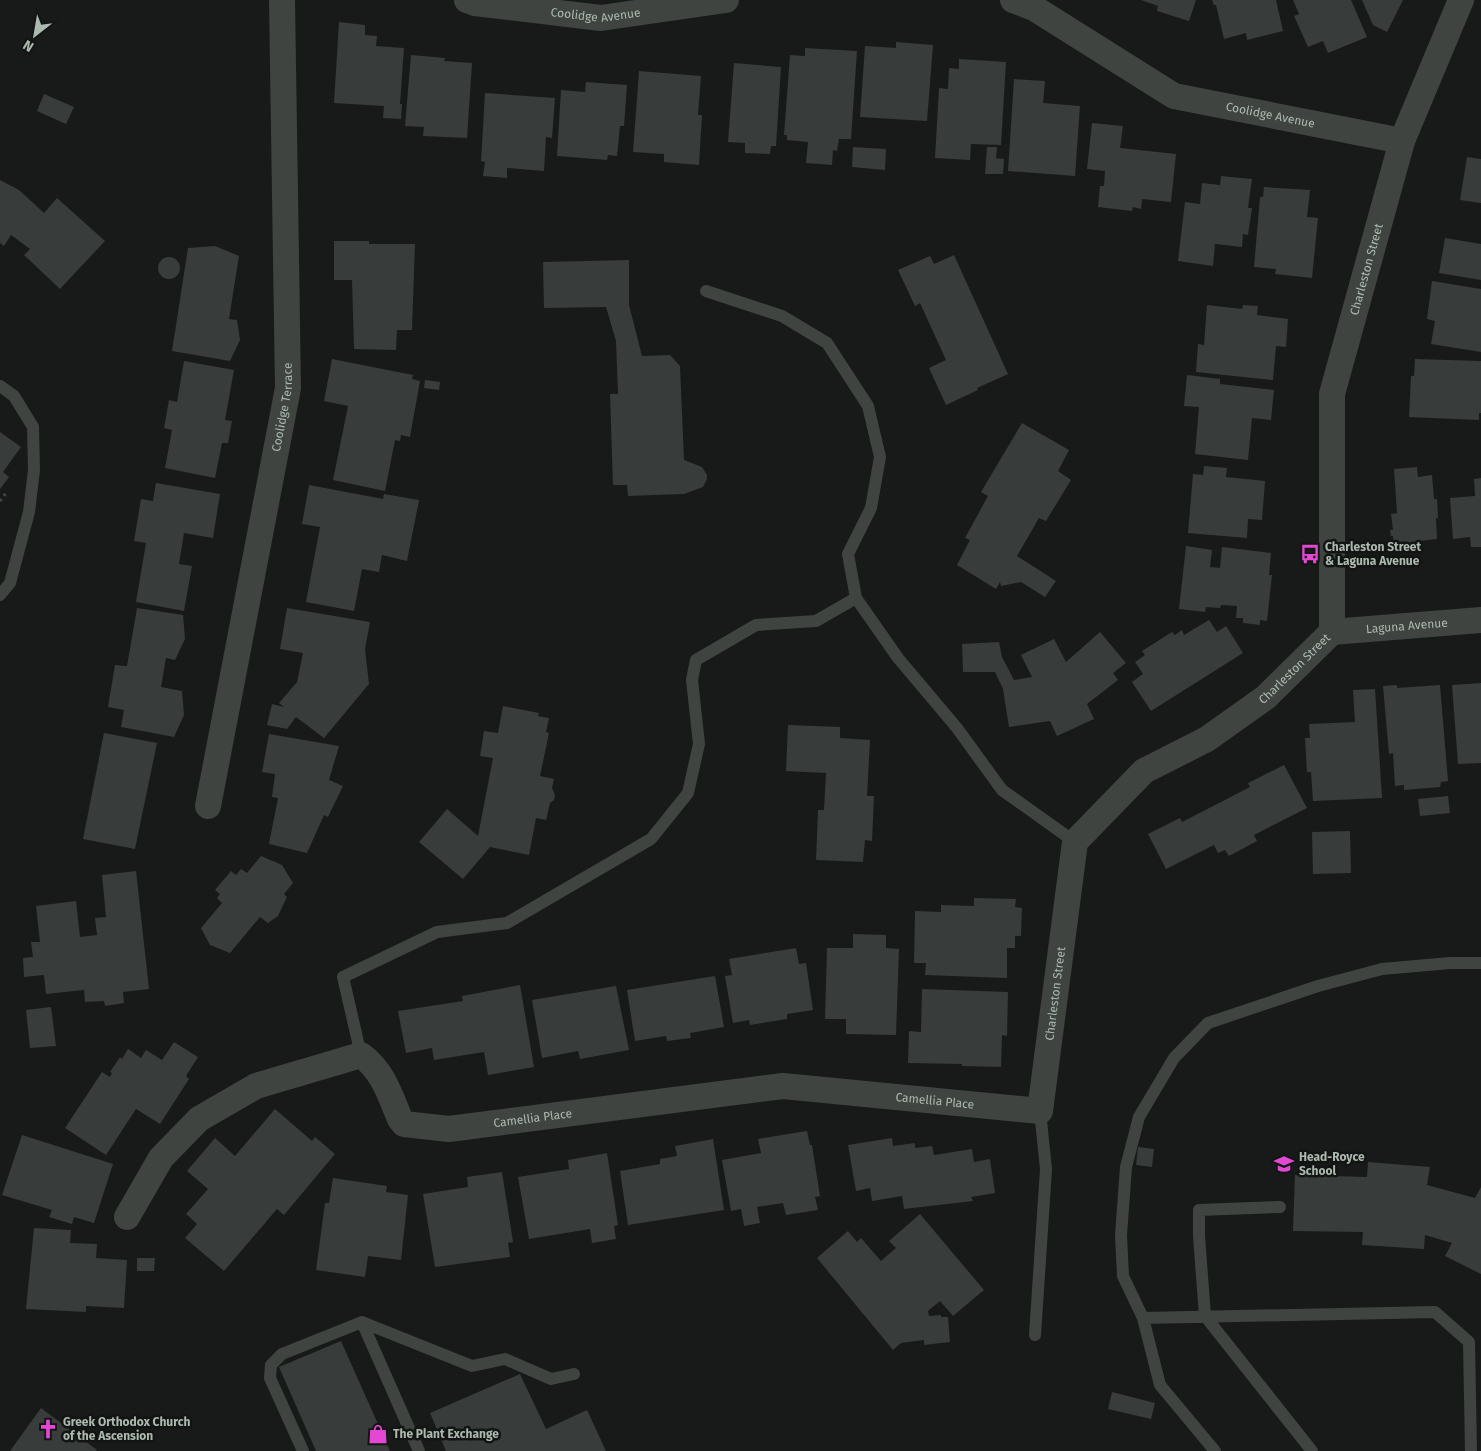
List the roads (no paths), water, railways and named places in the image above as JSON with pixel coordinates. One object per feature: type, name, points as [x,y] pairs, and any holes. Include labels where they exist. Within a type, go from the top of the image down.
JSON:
[{"type":"street","name":"Coolidge Terrace","points":[[208,806],[288,388],[282,0]]},
{"type":"street","name":"Coolidge Avenue","points":[[467,0],[475,3],[601,18],[726,0]]},
{"type":"street","name":"Coolidge Avenue","points":[[1012,0],[1034,8],[1174,96],[1402,141]]},
{"type":"street","points":[[1402,141],[1461,0]]},
{"type":"street","name":"Charleston Street","points":[[1040,1111],[1075,842],[1144,771],[1207,739],[1266,697],[1332,632],[1332,394],[1402,141]]},
{"type":"street","name":"Laguna Avenue","points":[[1332,632],[1481,620]]},
{"type":"street","points":[[128,1217],[161,1158],[199,1119],[256,1086],[361,1055]]},
{"type":"street","name":"Camellia Place","points":[[361,1055],[371,1062],[381,1074],[400,1119],[404,1124],[449,1129],[783,1086],[1040,1111]]},
{"type":"lane","points":[[706,291],[782,316],[827,342],[868,406],[880,457],[871,508],[848,554],[856,598],[898,658],[957,728],[1002,790],[1075,842]]},
{"type":"lane","points":[[0,386],[14,396],[33,427],[34,470],[27,521],[10,583],[0,595]]},
{"type":"lane","points":[[361,1055],[343,977],[437,932],[507,923],[651,839],[688,793],[699,744],[692,680],[696,660],[756,625],[816,621],[856,598]]},
{"type":"lane","points":[[1215,1451],[1160,1384],[1143,1318],[1124,1276],[1121,1235],[1126,1167],[1139,1117],[1174,1058],[1208,1023],[1318,986],[1382,969],[1450,963],[1481,963]]},
{"type":"lane","points":[[1035,1335],[1046,1169],[1040,1111]]},
{"type":"lane","points":[[1280,1207],[1199,1210],[1205,1316],[1312,1451]]},
{"type":"lane","points":[[1143,1318],[1435,1312],[1468,1342],[1471,1451]]},
{"type":"lane","points":[[362,1322],[419,1451]]},
{"type":"lane","points":[[303,1451],[270,1378],[271,1365],[282,1354],[362,1322],[472,1366],[505,1359],[551,1379],[574,1374]]},
{"type":"place","name":"Charleston Street & Laguna Avenue","points":[[1310,554]]},
{"type":"place","name":"Head-Royce School","points":[[1284,1164]]},
{"type":"place","name":"Greek Orthodox Church of the Ascension","points":[[48,1429]]},
{"type":"place","name":"The Plant Exchange","points":[[378,1434]]}]
